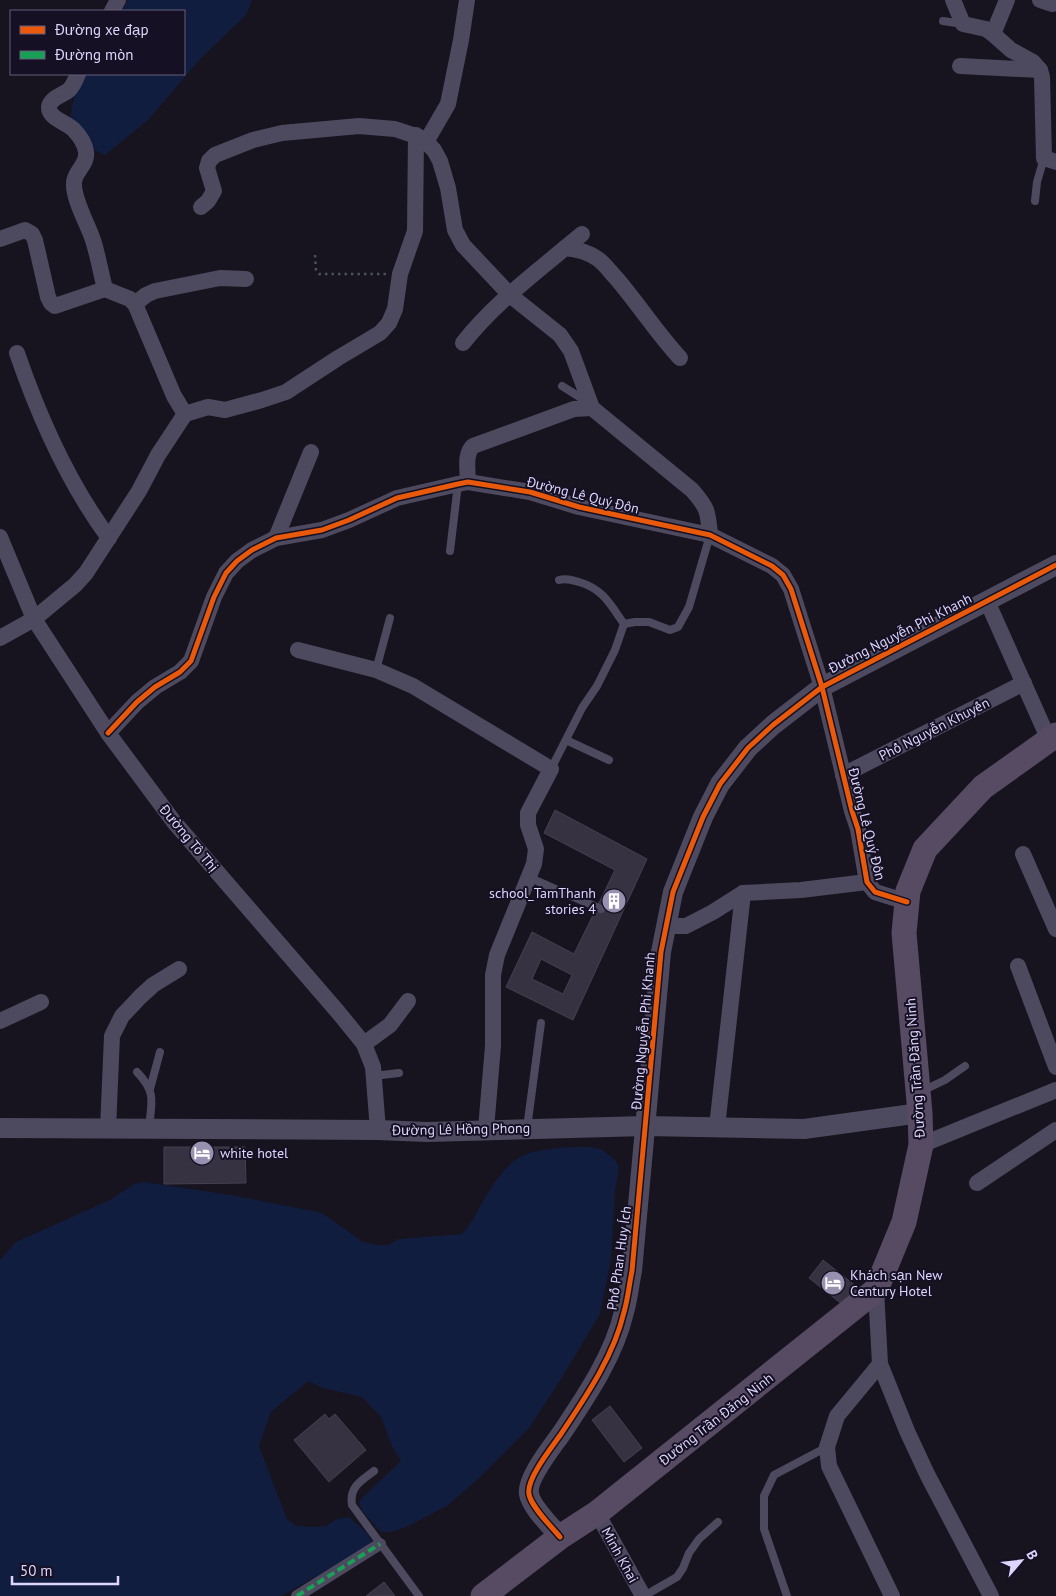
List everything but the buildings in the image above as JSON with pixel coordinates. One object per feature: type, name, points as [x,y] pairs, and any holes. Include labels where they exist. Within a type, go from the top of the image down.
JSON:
[{"type":"main road","name":"Đường Trần Đăng Ninh","points":[[490,1594],[560,1537],[597,1513],[876,1290],[904,1222],[920,1145],[919,1103],[904,932],[908,891],[925,849],[983,787],[1053,737]]},
{"type":"street","points":[[0,638],[34,619],[75,585],[86,573],[185,414],[208,407],[225,410],[286,392],[380,333],[389,324],[395,308],[400,274],[415,231],[421,139],[448,104],[467,0]]},
{"type":"street","points":[[953,0],[963,24],[986,29],[1011,50],[1033,62],[1040,70],[1050,160]]},
{"type":"street","points":[[993,34],[1008,0]]},
{"type":"street","points":[[960,66],[1040,70]]},
{"type":"street","points":[[78,75],[69,90],[55,98],[49,108],[52,115],[73,128],[87,153],[83,166],[76,174],[74,182],[75,192],[93,240],[105,288]]},
{"type":"street","points":[[201,207],[208,201],[214,191],[207,168],[209,161],[215,155],[253,140],[282,133],[359,126],[395,129],[421,139],[434,150],[440,161],[448,188],[455,230],[463,245],[510,295],[560,335],[571,351],[591,406],[692,490],[708,511],[710,535]]},
{"type":"street","points":[[0,239],[25,230],[32,234],[48,297],[55,306],[105,288],[135,304],[174,396],[185,414]]},
{"type":"street","points":[[462,343],[479,322],[582,234]]},
{"type":"street","points":[[566,248],[586,252],[600,260],[680,358]]},
{"type":"street","points":[[135,304],[154,291],[220,278],[246,280]]},
{"type":"street","points":[[17,353],[36,407],[77,489],[93,517],[109,538]]},
{"type":"street","points":[[463,483],[470,450],[474,446],[574,409],[591,406]]},
{"type":"street","points":[[276,538],[311,452]]},
{"type":"street","name":"Đường Lê Quý Đôn","points":[[108,733],[136,702],[155,687],[180,672],[191,662],[214,597],[226,573],[237,561],[252,550],[276,538],[322,530],[350,520],[397,498],[463,483],[530,492],[579,507],[710,535],[772,566],[783,575],[792,589],[822,687],[858,829],[867,882],[874,892],[907,902]]},
{"type":"street","name":"Đường Tô Thị","points":[[0,537],[34,619],[108,733],[174,822],[364,1044],[373,1068],[378,1130]]},
{"type":"street","name":"Đường Nguyễn Phi Khanh","points":[[645,1126],[661,952],[672,892],[703,817],[720,784],[748,748],[773,725],[822,687],[1056,565]]},
{"type":"street","points":[[987,601],[1024,683],[1053,737]]},
{"type":"street","points":[[298,650],[376,670],[413,686],[552,768],[528,813],[528,825],[536,849],[534,864],[497,954],[492,976],[493,1046],[486,1129]]},
{"type":"street","name":"Phố Nguyễn Khuyến","points":[[843,775],[1024,683]]},
{"type":"street","points":[[1023,854],[1056,929]]},
{"type":"street","points":[[666,926],[686,926],[743,893],[801,890],[867,882]]},
{"type":"street","points":[[717,1127],[743,893]]},
{"type":"street","points":[[1018,966],[1056,1067]]},
{"type":"street","points":[[108,1129],[112,1036],[122,1016],[140,996],[153,985],[179,969]]},
{"type":"street","points":[[364,1044],[390,1025],[408,1001]]},
{"type":"street","points":[[0,1021],[41,1002]]},
{"type":"street","points":[[920,1145],[1056,1090]]},
{"type":"street","name":"Đường Lê Hồng Phong","points":[[0,1128],[378,1130],[427,1132],[645,1126],[804,1128],[919,1103]]},
{"type":"street","name":"Phố Phan Huy Ích","points":[[560,1537],[532,1502],[529,1494],[530,1484],[543,1460],[589,1392],[612,1347],[624,1314],[632,1271],[645,1126]]},
{"type":"street","points":[[977,1183],[1056,1130]]},
{"type":"street","points":[[876,1290],[880,1364],[927,1474],[991,1596]]},
{"type":"street","points":[[880,1364],[837,1416],[827,1446],[829,1466],[892,1596]]},
{"type":"street","name":"Minh Khai","points":[[597,1513],[643,1596]]},
{"type":"street","points":[[297,1596],[380,1544]]},
{"type":"lane","points":[[943,21],[963,24]]},
{"type":"lane","points":[[1035,201],[1037,182],[1050,160]]},
{"type":"lane","points":[[562,386],[591,406]]},
{"type":"lane","points":[[450,550],[463,483]]},
{"type":"lane","points":[[624,624],[649,622],[670,630],[678,627],[689,607],[710,535]]},
{"type":"lane","points":[[560,580],[565,578],[574,580],[602,593],[624,624]]},
{"type":"lane","points":[[376,670],[390,618]]},
{"type":"lane","points":[[552,768],[582,708],[597,686],[624,624]]},
{"type":"lane","points":[[566,740],[609,760]]},
{"type":"lane","points":[[528,877],[601,909]]},
{"type":"lane","points":[[527,1128],[541,1023]]},
{"type":"lane","points":[[149,1129],[150,1089],[160,1052]]},
{"type":"lane","points":[[919,1103],[945,1080],[965,1066]]},
{"type":"lane","points":[[137,1072],[150,1089]]},
{"type":"lane","points":[[373,1076],[399,1073]]},
{"type":"lane","points":[[787,1596],[764,1529],[764,1496],[774,1475],[827,1446]]},
{"type":"lane","points":[[374,1471],[358,1484],[350,1496],[352,1505],[419,1596]]},
{"type":"lane","points":[[643,1596],[677,1577],[683,1568],[688,1553],[699,1539],[718,1522]]},
{"type":"path","points":[[315,256],[316,270],[319,274],[400,274]]},
{"type":"water","points":[[128,0],[252,0],[246,15],[201,58],[148,120],[105,155],[90,146],[70,124],[72,105],[81,75],[185,75],[185,10],[123,10]]},
{"type":"water","points":[[572,1147],[601,1149],[614,1159],[619,1166],[615,1191],[611,1259],[600,1314],[529,1428],[477,1480],[447,1506],[406,1527],[391,1532],[381,1532],[362,1511],[359,1503],[401,1461],[392,1446],[381,1417],[362,1397],[323,1388],[308,1381],[271,1412],[259,1446],[287,1519],[296,1526],[314,1527],[326,1526],[337,1519],[349,1517],[368,1534],[373,1545],[281,1596],[0,1596],[0,1260],[16,1242],[110,1200],[134,1184],[145,1182],[236,1196],[322,1213],[363,1242],[376,1245],[388,1245],[399,1239],[462,1234],[494,1183],[511,1163],[521,1156],[533,1152]]},
{"type":"marked path","points":[[297,1596],[380,1544]]},
{"type":"cycle path","points":[[108,733],[137,702],[155,687],[180,672],[191,661],[214,597],[226,573],[237,561],[252,550],[276,538],[322,530],[397,498],[458,484],[468,482],[530,492],[579,507],[710,535],[772,566],[783,575],[791,589],[822,687],[858,829],[867,882],[875,892],[907,902]]},
{"type":"cycle path","points":[[560,1537],[534,1505],[529,1494],[529,1488],[535,1472],[598,1376],[613,1345],[625,1307],[632,1271],[661,952],[673,892],[703,817],[720,784],[748,748],[773,725],[822,687],[1056,565]]},
{"type":"place","name":"school_TamThanh stories 4","points":[[614,901]]},
{"type":"place","name":"white hotel","points":[[202,1153]]},
{"type":"place","name":"Khách sạn New Century Hotel","points":[[833,1283]]}]
